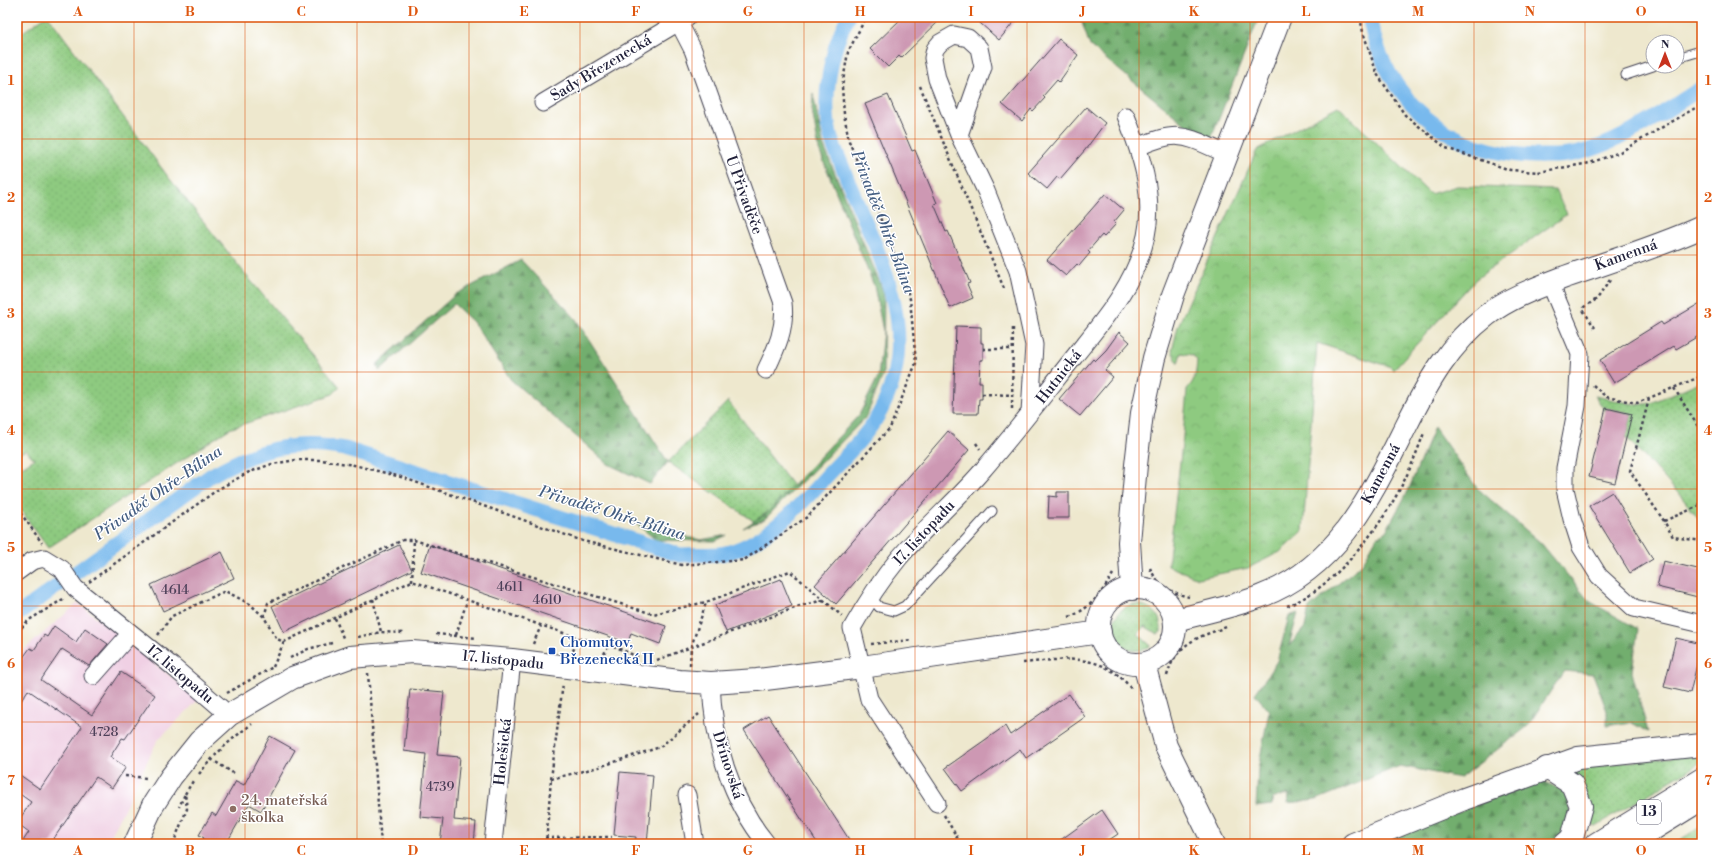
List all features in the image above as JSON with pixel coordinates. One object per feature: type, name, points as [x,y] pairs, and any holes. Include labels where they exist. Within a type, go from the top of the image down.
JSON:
[{"type":"main road","points":[[1132,589],[1129,542],[1136,465],[1142,413],[1154,358],[1173,295],[1280,17]]},
{"type":"main road","name":"Kamenná","points":[[1175,620],[1226,608],[1260,597],[1293,580],[1320,560],[1344,536],[1363,508],[1380,479],[1423,392],[1438,366],[1462,338],[1488,314],[1512,299],[1550,283],[1702,227]]},
{"type":"main road","points":[[1132,589],[1144,589],[1155,593],[1164,600],[1171,609],[1175,620],[1175,632],[1168,648],[1155,660],[1144,664],[1132,664],[1120,660],[1111,653],[1104,644],[1100,632],[1100,620],[1104,609],[1111,599],[1120,592],[1132,589]]},
{"type":"main road","name":"17. listopadu","points":[[135,844],[153,805],[170,777],[198,742],[229,715],[292,678],[350,657],[412,652],[512,660],[679,681],[711,683],[757,680],[862,667],[1100,632]]},
{"type":"main road","points":[[1144,664],[1150,691],[1166,746],[1214,844]]},
{"type":"main road","points":[[1353,844],[1464,799],[1578,758],[1702,745]]},
{"type":"main road","points":[[1547,768],[1572,784],[1581,806],[1572,838],[1565,844]]},
{"type":"main road","name":"13","points":[[1596,844],[1702,779]]},
{"type":"main road","name":"13","points":[[1629,844],[1702,799]]},
{"type":"street","name":"Sady Březenecká","points":[[543,103],[681,19]]},
{"type":"street","name":"U Přivaděče","points":[[681,19],[783,303],[784,315],[782,335],[766,370]]},
{"type":"street","name":"Hutnická","points":[[959,135],[984,67],[979,48],[968,38],[954,35],[940,43],[933,58],[937,79],[959,135],[986,191],[1018,271],[1034,345],[1030,413]]},
{"type":"street","name":"Hutnická","points":[[1030,413],[1108,314],[1128,282],[1142,250],[1148,224],[1149,196],[1146,175],[1138,147],[1126,116]]},
{"type":"street","points":[[1138,147],[1159,138],[1171,135],[1181,136],[1227,154]]},
{"type":"street","points":[[1550,283],[1580,354],[1577,406],[1565,468],[1565,489],[1572,519],[1581,547],[1599,576],[1634,608],[1702,624]]},
{"type":"street","name":"17. listopadu","points":[[852,628],[870,596],[900,558],[982,471],[1030,413]]},
{"type":"street","name":"17. listopadu","points":[[17,572],[32,562],[44,558],[62,569],[77,589],[149,647],[229,715]]},
{"type":"street","points":[[852,628],[869,699],[937,803]]},
{"type":"street","name":"17. listopadu","points":[[93,676],[132,633]]},
{"type":"street","name":"Holešická","points":[[493,844],[512,660]]},
{"type":"street","name":"Dřínovská","points":[[711,683],[712,711],[726,769],[744,813],[762,842]]},
{"type":"street","points":[[687,795],[695,844]]},
{"type":"lane","points":[[1685,56],[1697,52],[1702,48]]},
{"type":"lane","points":[[1626,75],[1645,69]]},
{"type":"lane","points":[[870,596],[879,607],[894,611],[905,606],[992,511]]},
{"type":"path","points":[[17,24],[26,17]]},
{"type":"path","points":[[17,632],[29,620],[77,589],[217,490],[247,473],[272,464],[296,460],[321,460],[354,465],[401,477],[583,541],[682,565],[744,560],[806,517],[890,428],[916,363],[910,299],[891,245],[849,141],[844,114],[842,87],[848,52],[866,17]]},
{"type":"path","points":[[1360,17],[1363,32],[1377,74],[1405,115],[1446,148],[1510,170],[1538,172],[1590,163],[1620,152],[1702,104]]},
{"type":"path","points":[[920,86],[1006,293]]},
{"type":"path","points":[[1595,328],[1583,310],[1586,305],[1597,299],[1608,285],[1610,278],[1604,280]]},
{"type":"path","points":[[1012,411],[1013,322]]},
{"type":"path","points":[[983,349],[1013,349]]},
{"type":"path","points":[[1579,373],[1606,397],[1637,403],[1650,399],[1702,376]]},
{"type":"path","points":[[1674,388],[1702,433]]},
{"type":"path","points":[[982,394],[1013,395]]},
{"type":"path","points":[[1650,399],[1630,470],[1673,537],[1702,541]]},
{"type":"path","points":[[1285,606],[1297,602],[1332,578],[1360,547],[1404,481],[1425,431]]},
{"type":"path","points":[[981,451],[986,445]]},
{"type":"path","points":[[1664,521],[1700,506],[1702,494]]},
{"type":"path","points":[[17,508],[43,544]]},
{"type":"path","points":[[264,617],[268,603],[403,540],[414,540],[653,614],[706,602],[790,571],[847,620],[852,628]]},
{"type":"path","points":[[412,581],[414,540]]},
{"type":"path","points":[[1064,618],[1071,617],[1095,600],[1112,574],[1115,564],[1147,562],[1157,581],[1166,589],[1196,599]]},
{"type":"path","points":[[273,667],[284,642],[412,581],[578,638],[608,644],[642,660]]},
{"type":"path","points":[[149,647],[172,616],[226,591],[250,604],[264,617],[277,639],[284,642]]},
{"type":"path","points":[[373,599],[381,632]]},
{"type":"path","points":[[655,660],[800,606],[824,600]]},
{"type":"path","points":[[456,635],[467,601]]},
{"type":"path","points":[[690,668],[691,647],[706,602]]},
{"type":"path","points":[[335,618],[344,640]]},
{"type":"path","points":[[533,644],[541,626]]},
{"type":"path","points":[[1021,663],[1075,658],[1099,665],[1114,672],[1125,680],[1136,695],[1164,687],[1173,659],[1191,641],[1232,626]]},
{"type":"path","points":[[573,652],[578,638]]},
{"type":"path","points":[[856,646],[915,640]]},
{"type":"path","points":[[603,656],[608,644]]},
{"type":"path","points":[[368,672],[381,844]]},
{"type":"path","points":[[361,674],[375,672]]},
{"type":"path","points":[[546,844],[550,779],[563,680],[570,681]]},
{"type":"path","points":[[550,779],[599,767],[660,747],[702,711],[712,711]]},
{"type":"path","points":[[179,807],[192,782],[211,759],[235,736],[257,720]]},
{"type":"path","points":[[211,759],[232,773]]},
{"type":"path","points":[[125,776],[147,778]]},
{"type":"path","points":[[173,844],[187,809],[185,794]]},
{"type":"path","points":[[937,803],[961,844]]},
{"type":"path","points":[[546,838],[612,837]]},
{"type":"shaded area","points":[[78,603],[199,699],[157,741],[107,844],[17,844],[17,656]]},
{"type":"green space","points":[[44,17],[49,17],[169,178],[246,275],[340,387],[333,394],[229,429],[48,548],[17,505],[17,460],[22,467],[34,459],[26,450],[17,455],[17,36]]},
{"type":"green space","points":[[1080,17],[1259,17],[1209,144],[1090,46]]},
{"type":"green space","points":[[813,93],[823,144],[884,293],[883,375],[866,417],[765,519],[743,528],[768,512],[859,415],[878,377],[883,331],[874,286],[819,150],[812,110]]},
{"type":"green space","points":[[1338,106],[1430,194],[1457,186],[1555,190],[1567,214],[1476,279],[1393,370],[1391,367],[1317,343],[1303,531],[1280,552],[1248,568],[1198,578],[1168,566],[1187,389],[1194,379],[1197,360],[1192,355],[1181,353],[1178,363],[1172,351],[1178,326],[1257,150]]},
{"type":"green space","points":[[521,260],[575,318],[668,462],[650,484],[608,464],[511,380],[473,322],[454,304],[379,371],[377,364],[456,294]]},
{"type":"green space","points":[[1702,381],[1702,523],[1679,494],[1626,437],[1632,414],[1606,408],[1605,411],[1595,396],[1638,405],[1651,403]]},
{"type":"green space","points":[[728,401],[793,486],[768,512],[755,522],[668,462]]},
{"type":"green space","points":[[1434,427],[1477,488],[1541,543],[1589,601],[1638,629],[1632,672],[1648,732],[1630,722],[1607,726],[1607,711],[1593,674],[1564,671],[1527,727],[1460,778],[1400,766],[1316,800],[1288,803],[1289,794],[1273,798],[1272,805],[1256,807],[1258,769],[1269,711],[1255,694],[1277,661],[1289,616],[1298,613],[1289,646],[1305,627],[1309,608],[1362,564],[1377,537],[1386,531],[1408,491]]},
{"type":"green space","points":[[633,521],[660,531],[701,540],[727,535],[715,541],[656,540]]},
{"type":"green space","points":[[1133,604],[1139,604],[1150,608],[1157,615],[1159,620],[1161,632],[1158,634],[1144,626],[1138,634],[1150,645],[1149,648],[1137,650],[1127,648],[1119,643],[1115,635],[1113,626],[1116,617],[1122,610]]},
{"type":"green space","points":[[1702,754],[1702,762],[1596,826],[1592,825],[1590,804],[1573,774],[1574,770],[1608,764]]},
{"type":"green space","points":[[1539,781],[1554,786],[1564,793],[1571,811],[1572,819],[1555,844],[1373,844]]},
{"type":"green space","points":[[1702,826],[1702,844],[1673,844]]},
{"type":"building","points":[[903,17],[943,17],[901,58],[899,56],[888,67],[870,49]]},
{"type":"building","points":[[985,17],[1018,17],[999,40],[980,23]]},
{"type":"building","points":[[1059,39],[1078,55],[1059,82],[1057,80],[1043,96],[1045,98],[1033,111],[1031,109],[1022,121],[1002,104]]},
{"type":"building","points":[[888,95],[912,151],[915,150],[937,203],[934,204],[946,232],[948,231],[970,283],[967,284],[973,298],[950,308],[865,104]]},
{"type":"building","points":[[1086,107],[1105,123],[1085,150],[1060,179],[1057,177],[1047,189],[1028,173]]},
{"type":"building","points":[[1105,194],[1124,210],[1114,222],[1116,224],[1104,237],[1102,235],[1088,251],[1090,253],[1079,266],[1077,264],[1066,276],[1047,260]]},
{"type":"building","points":[[1702,302],[1702,334],[1676,349],[1674,346],[1614,383],[1600,360],[1661,322],[1663,325]]},
{"type":"building","points":[[956,326],[981,327],[983,360],[980,360],[979,382],[982,382],[982,399],[979,399],[978,414],[953,414]]},
{"type":"building","points":[[1119,332],[1130,342],[1105,370],[1113,377],[1080,416],[1059,399],[1093,359],[1095,361],[1106,350]]},
{"type":"building","points":[[1606,408],[1632,414],[1615,483],[1589,477]]},
{"type":"building","points":[[948,431],[969,450],[836,604],[815,585]]},
{"type":"building","points":[[1057,492],[1069,492],[1069,518],[1048,518],[1049,496],[1057,497]]},
{"type":"building","points":[[1612,492],[1653,559],[1630,573],[1589,506]]},
{"type":"building","points":[[399,545],[412,570],[284,632],[272,606]]},
{"type":"building","points":[[430,545],[666,626],[660,644],[631,633],[628,643],[421,572]]},
{"type":"building","points":[[222,552],[234,578],[163,611],[151,585]]},
{"type":"building","points":[[1663,561],[1702,570],[1702,598],[1657,587]]},
{"type":"building","points":[[781,579],[792,606],[726,632],[715,605]]},
{"type":"building","points":[[54,626],[76,642],[85,628],[108,644],[89,666],[62,649],[41,680],[92,715],[121,672],[155,695],[125,739],[122,738],[110,757],[126,767],[112,788],[96,777],[50,844],[21,844],[29,832],[17,823],[31,802],[17,792],[17,773],[40,789],[82,727],[28,690],[17,707],[17,666],[30,648],[34,650],[44,635],[47,637]]},
{"type":"building","points":[[1676,638],[1702,644],[1690,693],[1664,687]]},
{"type":"building","points":[[410,689],[444,692],[437,755],[460,757],[454,820],[476,822],[474,844],[440,844],[443,819],[420,817],[426,754],[404,751]]},
{"type":"building","points":[[1069,694],[1085,717],[1026,758],[1020,749],[962,791],[945,768],[1005,726],[1010,735]]},
{"type":"building","points":[[768,715],[852,844],[818,844],[804,823],[744,730]]},
{"type":"building","points":[[270,736],[295,750],[261,811],[249,804],[226,844],[200,844],[204,838],[199,835],[212,813],[216,816],[236,781],[244,785]]},
{"type":"building","points":[[620,772],[653,775],[647,844],[635,844],[636,837],[614,835]]},
{"type":"building","points":[[1102,810],[1118,834],[1103,844],[1055,844]]},
{"type":"waterway","name":"Přivaděč Ohře-Bílina","points":[[17,615],[210,476],[242,459],[259,453],[291,446],[309,445],[345,449],[680,555],[720,554],[749,544],[764,535],[802,503],[865,435],[879,415],[894,375],[898,345],[896,317],[890,288],[870,232],[831,138],[828,124],[827,92],[829,76],[836,45],[848,17]]},
{"type":"waterway","name":"Přivaděč Ohře-Bílina","points":[[1369,17],[1377,47],[1390,74],[1406,97],[1426,117],[1449,133],[1475,145],[1504,153],[1535,156],[1559,156],[1591,150],[1640,127],[1702,88]]},
{"type":"place","name":"Chomutov, Březenecká II","points":[[552,651]]},
{"type":"place","name":"24. mateřská školka","points":[[233,809]]}]
